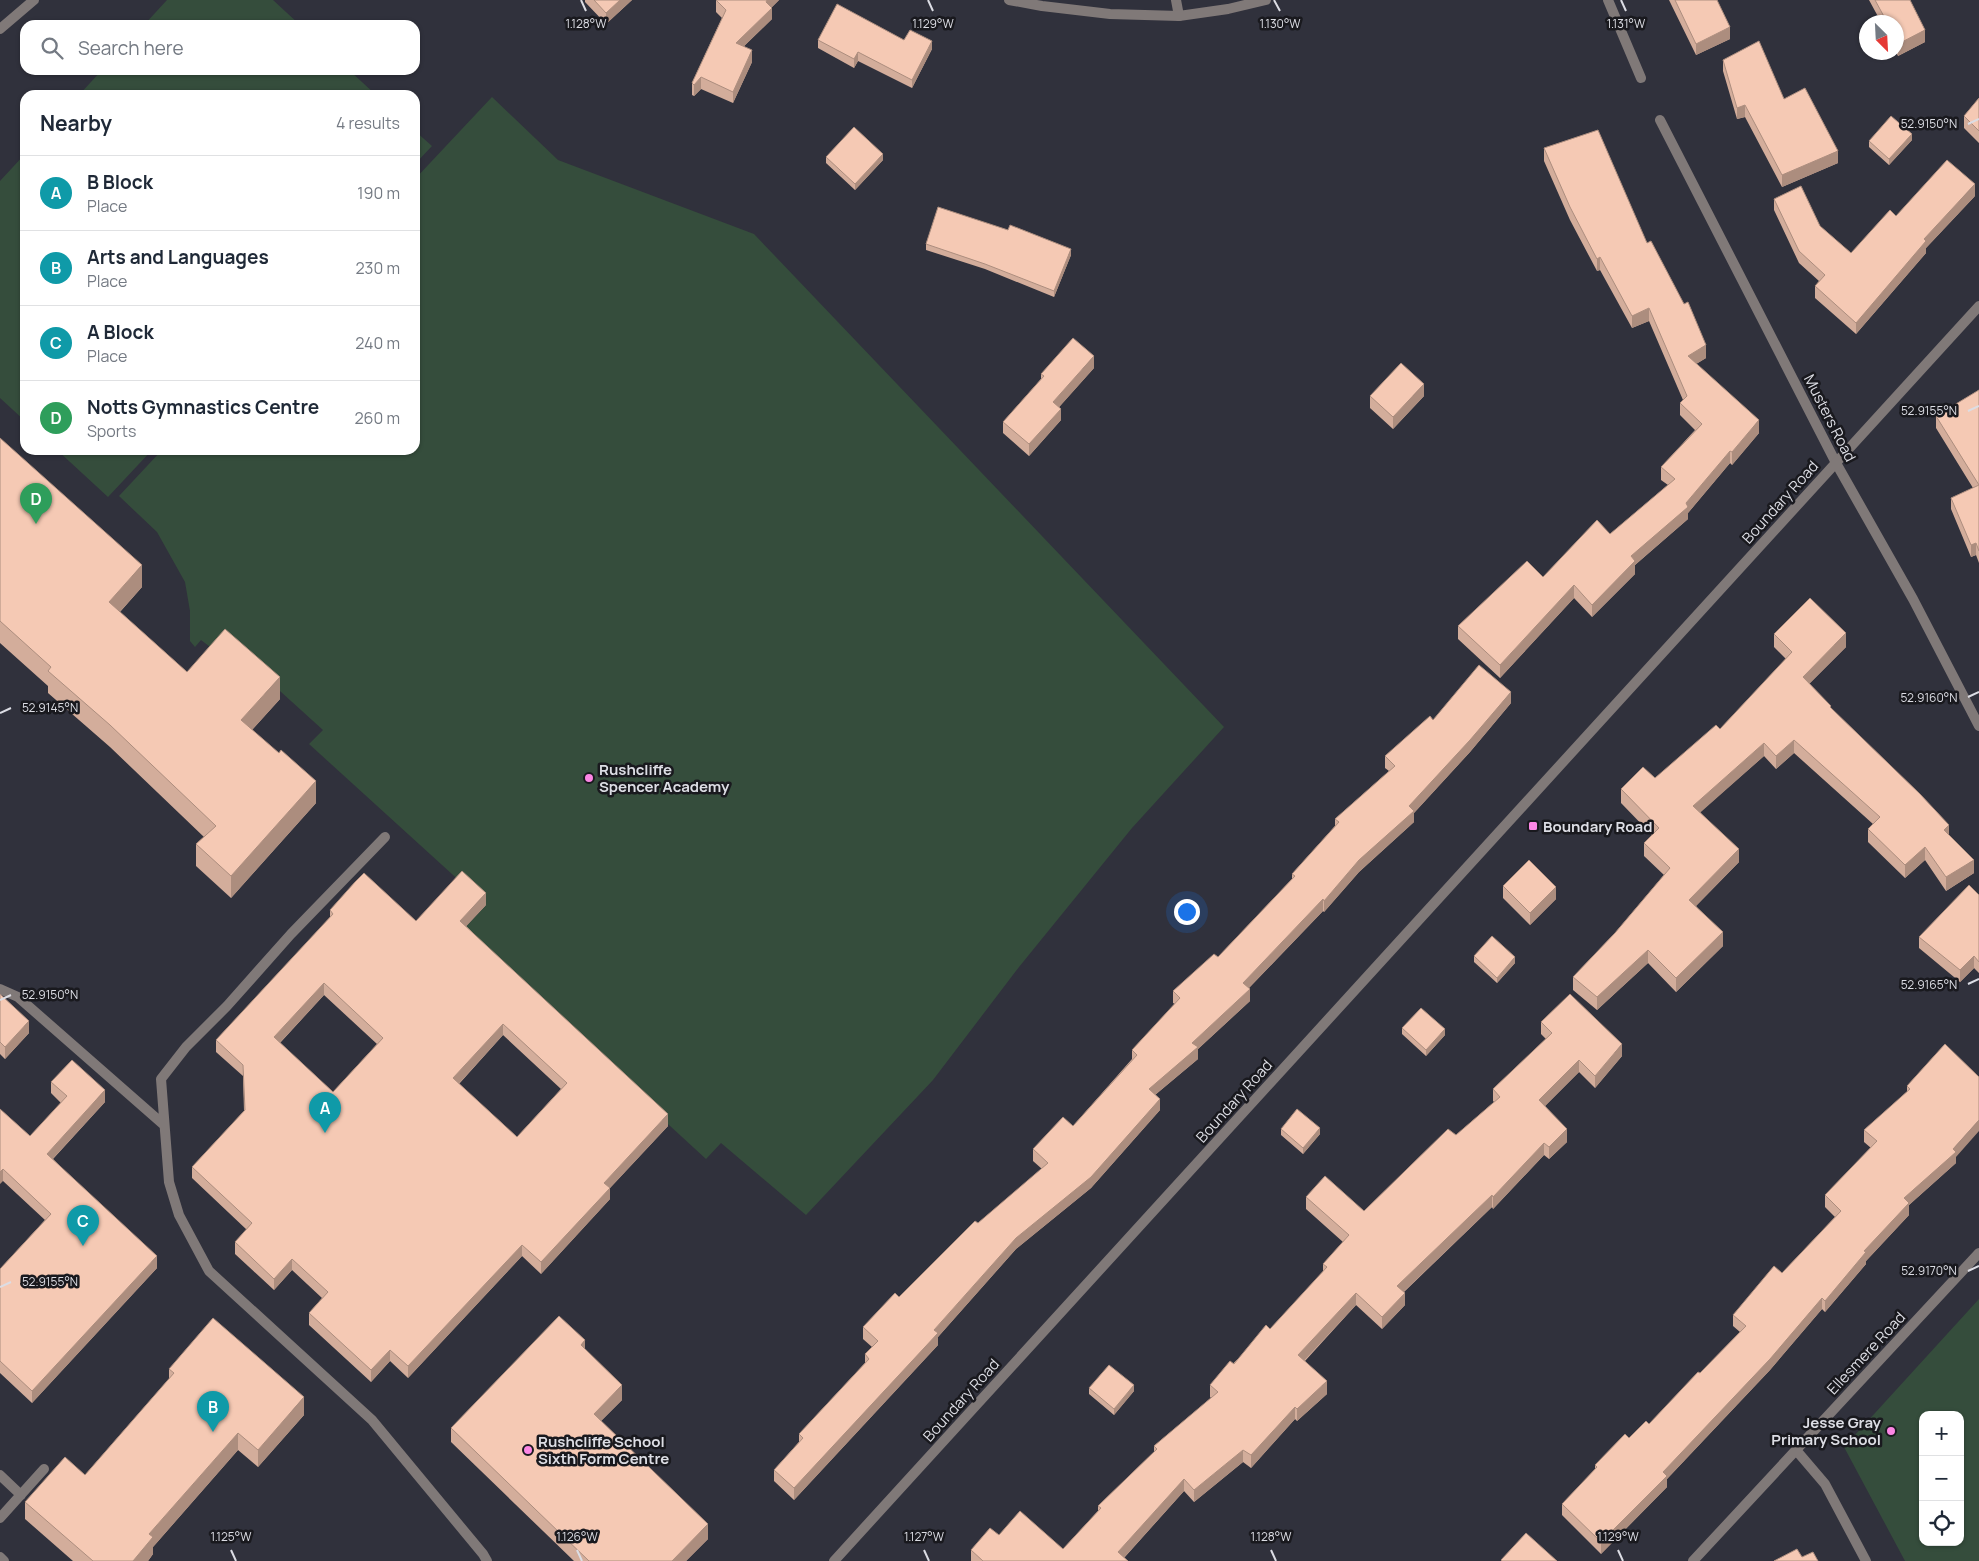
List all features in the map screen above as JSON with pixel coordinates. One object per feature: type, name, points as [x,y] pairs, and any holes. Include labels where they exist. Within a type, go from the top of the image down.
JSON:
[{"type":"street","points":[[0,29],[34,0]]},
{"type":"street","points":[[1009,0],[1118,14],[1179,16],[1228,9],[1266,0]]},
{"type":"street","points":[[1176,0],[1179,16]]},
{"type":"street","points":[[1608,0],[1641,78]]},
{"type":"street","name":"Musters Road","points":[[1660,120],[1836,463],[1913,598],[1979,726]]},
{"type":"street","name":"Boundary Road","points":[[834,1561],[1979,306]]},
{"type":"street","points":[[385,836],[291,934],[227,1006],[186,1047],[160,1079],[169,1182],[178,1215],[209,1271],[372,1420],[484,1554],[487,1561]]},
{"type":"street","points":[[0,989],[18,997],[164,1125]]},
{"type":"street","name":"Ellesmere Road","points":[[1693,1561],[1979,1253]]},
{"type":"street","points":[[1796,1450],[1825,1484],[1866,1561]]},
{"type":"street","points":[[0,1518],[44,1469]]},
{"type":"street","points":[[0,1475],[21,1495]]},
{"type":"street","points":[[0,1557],[4,1561]]},
{"type":"green space","points":[[167,0],[273,0],[295,20],[149,20]]},
{"type":"green space","points":[[97,75],[354,75],[371,90],[84,90]]},
{"type":"green space","points":[[492,97],[558,160],[754,234],[1224,727],[1132,828],[1019,967],[933,1080],[806,1215],[721,1143],[706,1159],[460,933],[486,905],[309,744],[323,730],[227,643],[218,653],[201,640],[195,647],[190,641],[190,611],[185,582],[157,532],[119,496],[157,455],[420,455],[420,174]]},
{"type":"green space","points":[[420,135],[432,146],[420,159]]},
{"type":"green space","points":[[20,159],[20,416],[0,398],[0,181]]},
{"type":"green space","points":[[62,455],[147,455],[108,497]]},
{"type":"green space","name":"Jesse Gray Primary School","points":[[1979,1299],[1979,1561],[1905,1561],[1844,1447]]},
{"type":"building","points":[[594,0],[620,0],[606,13]]},
{"type":"building","points":[[716,0],[767,0],[766,2],[772,8],[736,43],[752,50],[733,92],[701,77],[694,85],[692,83],[726,10]]},
{"type":"building","points":[[1675,0],[1717,0],[1730,27],[1696,44]]},
{"type":"building","points":[[1875,0],[1910,0],[1925,30],[1904,41],[1904,15],[1883,15]]},
{"type":"building","points":[[837,4],[904,40],[910,30],[932,41],[912,80],[858,52],[854,59],[818,40]]},
{"type":"building","points":[[1759,41],[1784,99],[1805,88],[1838,151],[1782,175],[1745,105],[1737,108],[1723,60]]},
{"type":"building","points":[[1979,98],[1979,131],[1964,116]]},
{"type":"building","points":[[1891,116],[1912,134],[1889,159],[1869,141]]},
{"type":"building","points":[[854,127],[883,154],[855,184],[826,157]]},
{"type":"building","points":[[1598,130],[1647,243],[1651,241],[1684,304],[1688,302],[1706,345],[1688,356],[1759,420],[1686,503],[1688,507],[1631,556],[1635,561],[1592,605],[1574,585],[1500,665],[1458,626],[1527,561],[1543,577],[1597,520],[1610,534],[1675,479],[1661,467],[1702,424],[1680,403],[1687,396],[1649,308],[1632,316],[1600,257],[1597,259],[1570,207],[1544,148]]},
{"type":"building","points":[[1947,160],[1975,184],[1924,239],[1926,241],[1856,323],[1815,286],[1825,275],[1799,251],[1774,199],[1801,186],[1820,226],[1851,253],[1890,210],[1896,216]]},
{"type":"building","points":[[938,207],[1008,230],[1010,225],[1071,249],[1054,291],[985,264],[926,244]]},
{"type":"building","points":[[1073,338],[1094,356],[1053,402],[1061,409],[1029,444],[1003,422],[1044,376],[1041,374]]},
{"type":"building","points":[[1401,363],[1424,384],[1393,417],[1370,396]]},
{"type":"building","points":[[1979,390],[1979,485],[1936,416]]},
{"type":"building","points":[[0,438],[142,565],[109,602],[187,672],[225,629],[280,677],[241,720],[279,753],[281,750],[316,781],[231,876],[196,844],[216,826],[110,725],[48,671],[51,667],[0,621]]},
{"type":"building","points":[[1979,485],[1979,551],[1976,543],[1971,545],[1951,498]]},
{"type":"building","points":[[1810,598],[1846,633],[1803,677],[1830,707],[1920,794],[1949,825],[1944,830],[1974,860],[1946,877],[1925,847],[1905,865],[1868,829],[1880,817],[1794,740],[1776,756],[1764,743],[1693,806],[1739,849],[1689,900],[1723,932],[1676,978],[1648,950],[1597,997],[1573,977],[1615,933],[1670,868],[1644,843],[1659,828],[1621,789],[1643,767],[1655,778],[1716,725],[1720,729],[1792,652],[1774,634]]},
{"type":"building","points":[[1479,665],[1511,692],[1409,806],[1414,811],[1359,860],[1324,901],[1323,899],[1243,983],[1250,989],[1192,1043],[1198,1047],[1149,1089],[1160,1099],[1091,1177],[1016,1238],[934,1330],[938,1333],[794,1488],[774,1470],[803,1438],[799,1434],[869,1359],[865,1354],[878,1341],[863,1327],[895,1293],[899,1297],[975,1221],[978,1223],[1048,1163],[1033,1149],[1063,1117],[1073,1126],[1137,1055],[1132,1050],[1180,998],[1173,991],[1214,954],[1218,957],[1295,876],[1292,874],[1339,822],[1335,819],[1395,766],[1385,756],[1430,716],[1433,720]]},
{"type":"building","points":[[1529,860],[1556,887],[1530,913],[1503,886]]},
{"type":"building","points":[[462,871],[486,893],[460,921],[668,1114],[604,1183],[610,1188],[541,1262],[522,1245],[408,1366],[390,1350],[371,1370],[309,1313],[328,1292],[292,1259],[274,1279],[235,1242],[252,1223],[192,1167],[245,1110],[243,1065],[216,1040],[333,914],[330,910],[355,882],[364,873],[416,921]],"holes":[[[324,983],[383,1038],[333,1092],[274,1037]],[[503,1024],[567,1083],[517,1137],[453,1078]]]},
{"type":"building","points":[[1969,885],[1979,895],[1979,962],[1974,956],[1960,970],[1919,937]]},
{"type":"building","points":[[1492,936],[1515,957],[1497,978],[1474,956]]},
{"type":"building","points":[[0,994],[29,1021],[5,1047],[0,1042]]},
{"type":"building","points":[[1570,994],[1622,1044],[1595,1076],[1579,1060],[1539,1100],[1567,1129],[1549,1147],[1544,1143],[1493,1197],[1492,1195],[1397,1286],[1405,1293],[1382,1317],[1356,1293],[1298,1355],[1327,1381],[1297,1409],[1295,1407],[1251,1455],[1243,1450],[1194,1490],[1184,1479],[1118,1552],[1128,1561],[983,1561],[971,1550],[990,1528],[999,1535],[1020,1511],[1063,1549],[1101,1508],[1098,1506],[1157,1449],[1154,1446],[1218,1392],[1210,1385],[1230,1361],[1234,1364],[1266,1325],[1270,1329],[1327,1267],[1323,1264],[1349,1235],[1306,1197],[1325,1176],[1364,1211],[1448,1129],[1456,1135],[1500,1097],[1493,1089],[1552,1033],[1541,1022]]},
{"type":"building","points":[[1421,1008],[1445,1029],[1426,1050],[1402,1028]]},
{"type":"building","points":[[1945,1044],[1979,1077],[1979,1120],[1953,1149],[1956,1152],[1904,1198],[1909,1203],[1864,1251],[1866,1252],[1825,1301],[1822,1298],[1770,1359],[1663,1472],[1667,1476],[1601,1542],[1562,1504],[1597,1467],[1595,1465],[1625,1434],[1629,1438],[1646,1421],[1649,1424],[1698,1372],[1700,1373],[1746,1326],[1733,1315],[1774,1266],[1782,1273],[1841,1211],[1825,1195],[1877,1141],[1864,1130],[1910,1089],[1907,1086]]},
{"type":"building","points":[[72,1060],[105,1090],[47,1154],[157,1256],[32,1391],[0,1361],[0,1269],[51,1214],[3,1169],[0,1172],[0,1109],[30,1136],[67,1096],[51,1082]]},
{"type":"building","points":[[1297,1109],[1320,1128],[1303,1148],[1281,1129]]},
{"type":"building","name":"Rushcliffe School Sixth Form Centre","points":[[559,1316],[585,1340],[581,1345],[622,1385],[594,1414],[708,1524],[672,1561],[589,1561],[451,1428]]},
{"type":"building","points":[[213,1318],[304,1397],[258,1450],[238,1433],[149,1534],[153,1537],[133,1561],[93,1561],[25,1502],[65,1457],[85,1475],[174,1373],[169,1369]]},
{"type":"building","points":[[1109,1365],[1134,1385],[1114,1409],[1089,1388]]},
{"type":"building","points":[[1526,1533],[1557,1561],[1502,1561]]},
{"type":"building","points":[[1797,1549],[1802,1557],[1813,1552],[1818,1561],[1774,1561]]},
{"type":"place","name":"Notts Gymnastics Centre","points":[[36,524]]},
{"type":"place","name":"Rushcliffe Spencer Academy","points":[[589,778]]},
{"type":"place","name":"Boundary Road","points":[[1533,826]]},
{"type":"place","name":"B Block","points":[[325,1133]]},
{"type":"place","name":"A Block","points":[[83,1246]]},
{"type":"place","name":"Jesse Gray Primary School","points":[[1891,1431]]},
{"type":"place","name":"Arts and Languages","points":[[213,1432]]},
{"type":"place","name":"Rushcliffe School Sixth Form Centre","points":[[528,1450]]}]
